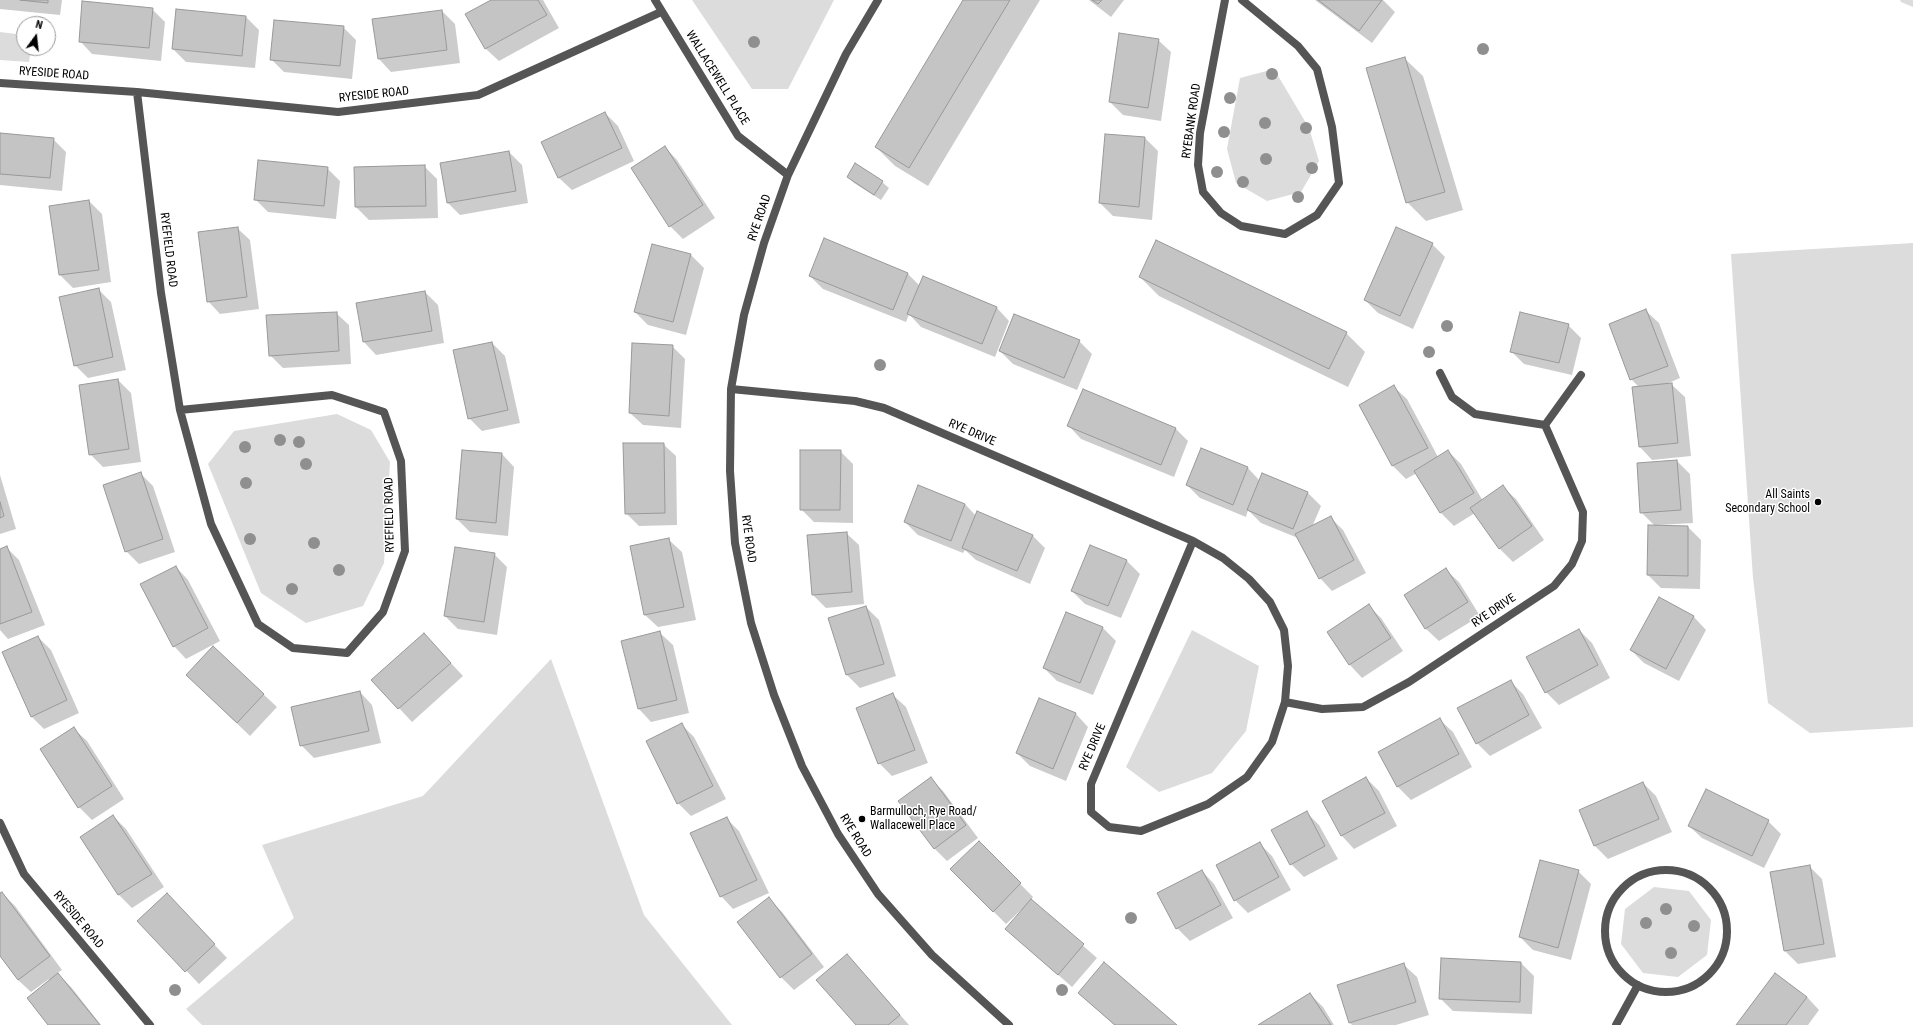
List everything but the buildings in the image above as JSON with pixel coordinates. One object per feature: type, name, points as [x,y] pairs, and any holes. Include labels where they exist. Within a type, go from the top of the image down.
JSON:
[{"type":"street","name":"WALLACEWELL PLACE","points":[[655,0],[738,136],[788,175]]},
{"type":"street","name":"RYE ROAD","points":[[878,0],[846,54],[788,175],[764,243],[744,315],[731,389],[730,471],[735,543],[751,624],[774,695],[802,766],[838,834],[878,894],[932,955],[1009,1025]]},
{"type":"street","name":"RYEBANK ROAD","points":[[1225,0],[1200,133],[1198,166],[1203,192],[1221,213],[1241,226],[1285,234],[1318,216],[1339,183],[1332,127],[1317,69],[1298,46],[1242,0]]},
{"type":"street","name":"RYESIDE ROAD","points":[[0,83],[137,92],[338,112],[478,95],[661,12]]},
{"type":"street","name":"RYEFIELD ROAD","points":[[137,92],[161,294],[180,410],[211,524],[258,624],[293,648],[347,653],[383,612],[405,551],[401,461],[384,412],[332,395],[180,410]]},
{"type":"street","points":[[1440,373],[1452,397],[1475,414],[1545,425],[1581,375]]},
{"type":"street","name":"RYE DRIVE","points":[[731,389],[855,401],[884,408],[1193,542],[1223,558],[1249,579],[1270,602],[1284,630],[1288,666],[1285,702],[1272,742],[1247,777],[1208,804],[1141,831],[1109,827],[1092,812],[1091,784],[1193,542]]},
{"type":"street","name":"RYE DRIVE","points":[[1285,702],[1322,709],[1363,707],[1409,682],[1554,586],[1572,564],[1582,541],[1583,512],[1545,425]]},
{"type":"street","name":"RYESIDE ROAD","points":[[0,823],[24,874],[150,1025]]},
{"type":"street","points":[[1662,870],[1684,872],[1705,883],[1720,900],[1727,921],[1727,944],[1718,965],[1702,981],[1682,991],[1659,992],[1638,985],[1620,971],[1608,952],[1605,930],[1609,908],[1622,888],[1640,876],[1662,870]]},
{"type":"street","points":[[1616,1025],[1638,985]]},
{"type":"shaded area","points":[[692,0],[834,0],[788,89],[752,89]]},
{"type":"shaded area","points":[[1900,0],[1913,0],[1913,7],[1901,2]]},
{"type":"shaded area","points":[[0,32],[16,34],[16,56],[30,56],[29,62],[0,60]]},
{"type":"shaded area","points":[[1274,69],[1309,128],[1319,161],[1301,192],[1267,201],[1236,183],[1227,149],[1240,78]]},
{"type":"shaded area","points":[[1913,243],[1913,727],[1810,733],[1768,703],[1753,578],[1731,254]]},
{"type":"shaded area","points":[[337,414],[371,430],[390,462],[384,563],[363,606],[306,623],[261,593],[208,464],[234,431]]},
{"type":"shaded area","points":[[1192,630],[1259,666],[1246,731],[1212,773],[1159,792],[1126,767]]},
{"type":"shaded area","points":[[551,659],[644,915],[732,1025],[202,1025],[186,1009],[294,918],[262,845],[423,796]]},
{"type":"shaded area","points":[[1654,887],[1689,891],[1711,920],[1707,955],[1678,977],[1643,973],[1621,944],[1625,909]]},
{"type":"place","name":"All Saints Secondary School","points":[[1818,502]]},
{"type":"place","name":"Barmulloch, Rye Road/ Wallacewell Place","points":[[862,819]]}]
